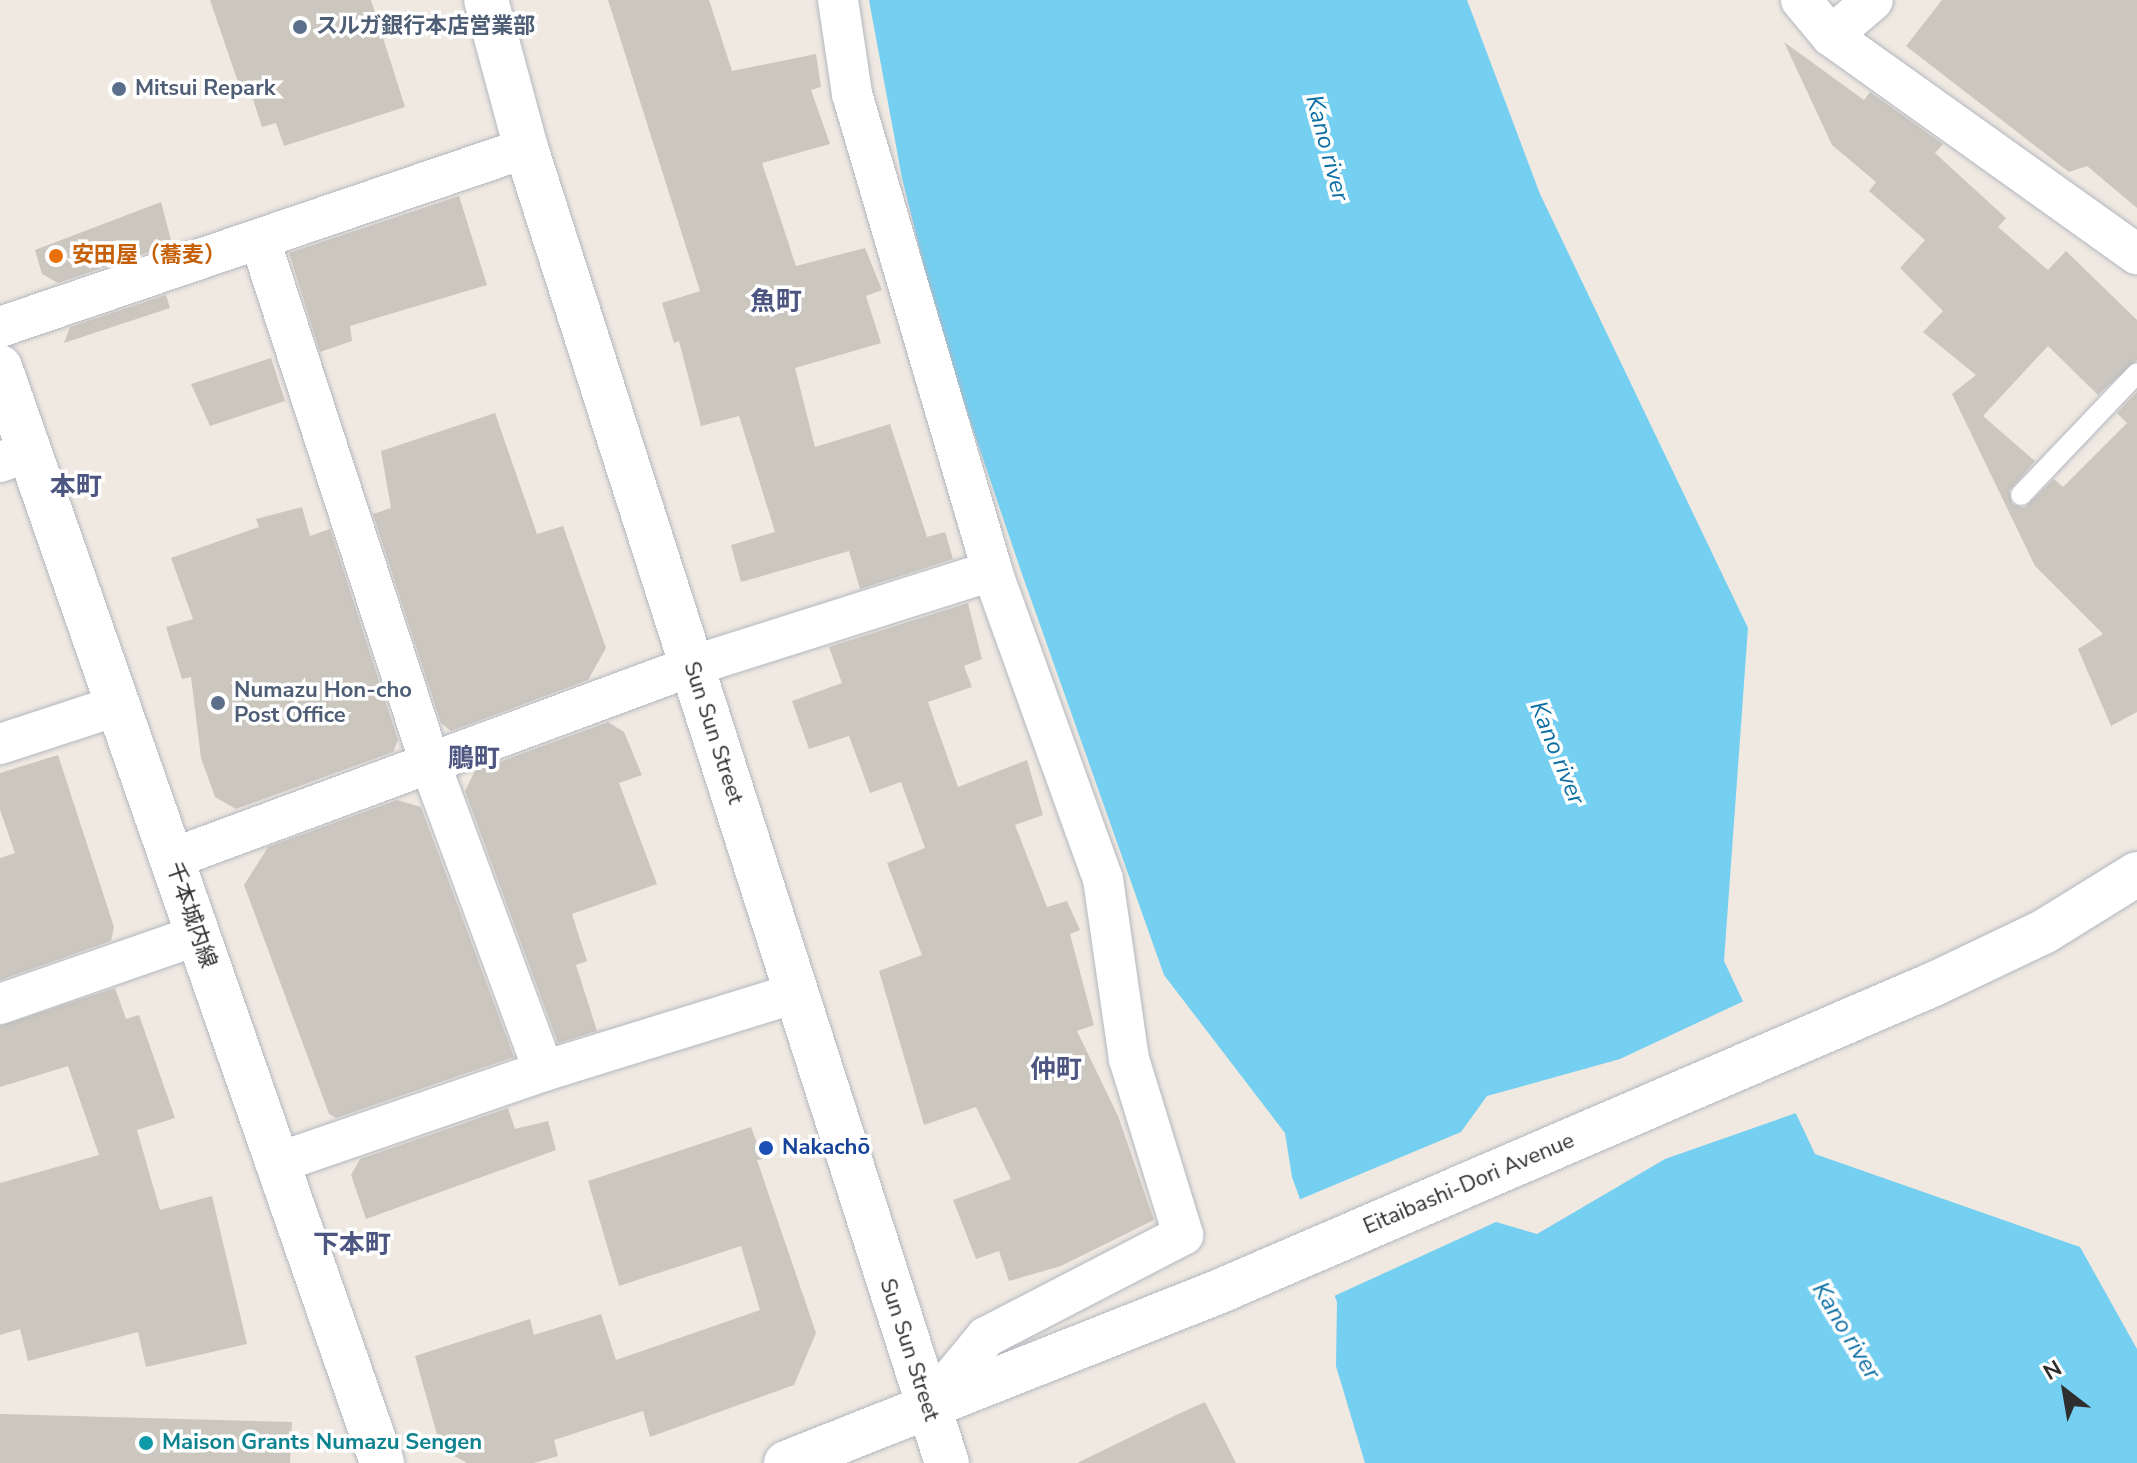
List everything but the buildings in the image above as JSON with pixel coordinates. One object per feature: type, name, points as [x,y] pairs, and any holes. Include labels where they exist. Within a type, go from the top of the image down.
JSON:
[{"type":"main road","name":"Sun Sun Street","points":[[486,0],[526,148],[947,1463]]},
{"type":"main road","name":"千本城内線","points":[[0,367],[14,457],[116,706],[382,1463]]},
{"type":"main road","name":"Eitaibashi-Dori Avenue","points":[[786,1463],[1227,1288],[1934,984],[2045,931],[2137,874]]},
{"type":"street","points":[[838,0],[852,94],[992,571],[1103,879],[1129,1059],[1183,1235],[986,1337],[927,1408]]},
{"type":"street","points":[[1801,0],[1831,36],[2137,254]]},
{"type":"street","points":[[1831,36],[1873,0]]},
{"type":"street","points":[[0,327],[526,148]]},
{"type":"street","points":[[260,240],[431,766],[544,1071]]},
{"type":"street","points":[[171,859],[431,766],[692,666],[992,571]]},
{"type":"street","points":[[0,744],[116,706]]},
{"type":"street","points":[[0,1004],[198,935]]},
{"type":"street","points":[[277,1163],[544,1071],[796,993]]},
{"type":"lane","points":[[2021,495],[2137,373]]},
{"type":"water","name":"Kano river","points":[[869,0],[1467,0],[1540,194],[1748,628],[1724,961],[1815,1154],[2080,1247],[2137,1349],[2137,1463],[1365,1463],[1336,1366],[1337,1302],[1292,1177],[1285,1133],[1164,975],[1022,574],[940,332],[902,178]]},
{"type":"pier","points":[[1746,1000],[1799,1112],[1665,1159],[1537,1234],[1496,1222],[1332,1297],[1296,1201],[1461,1132],[1487,1096],[1620,1059]]},
{"type":"place","name":"スルガ銀行本店営業部","points":[[300,27]]},
{"type":"place","name":"Mitsui Repark","points":[[119,89]]},
{"type":"place","name":"安田屋（蕎麦）","points":[[56,256]]},
{"type":"place","name":"Numazu Hon-cho Post Office","points":[[218,703]]},
{"type":"place","name":"Nakachō","points":[[766,1148]]},
{"type":"place","name":"Maison Grants Numazu Sengen","points":[[146,1443]]},
{"type":"district","name":"魚町","points":[[776,302]]},
{"type":"district","name":"本町","points":[[76,487]]},
{"type":"district","name":"鵰町","points":[[474,759]]},
{"type":"district","name":"仲町","points":[[1056,1070]]},
{"type":"district","name":"下本町","points":[[352,1245]]}]
